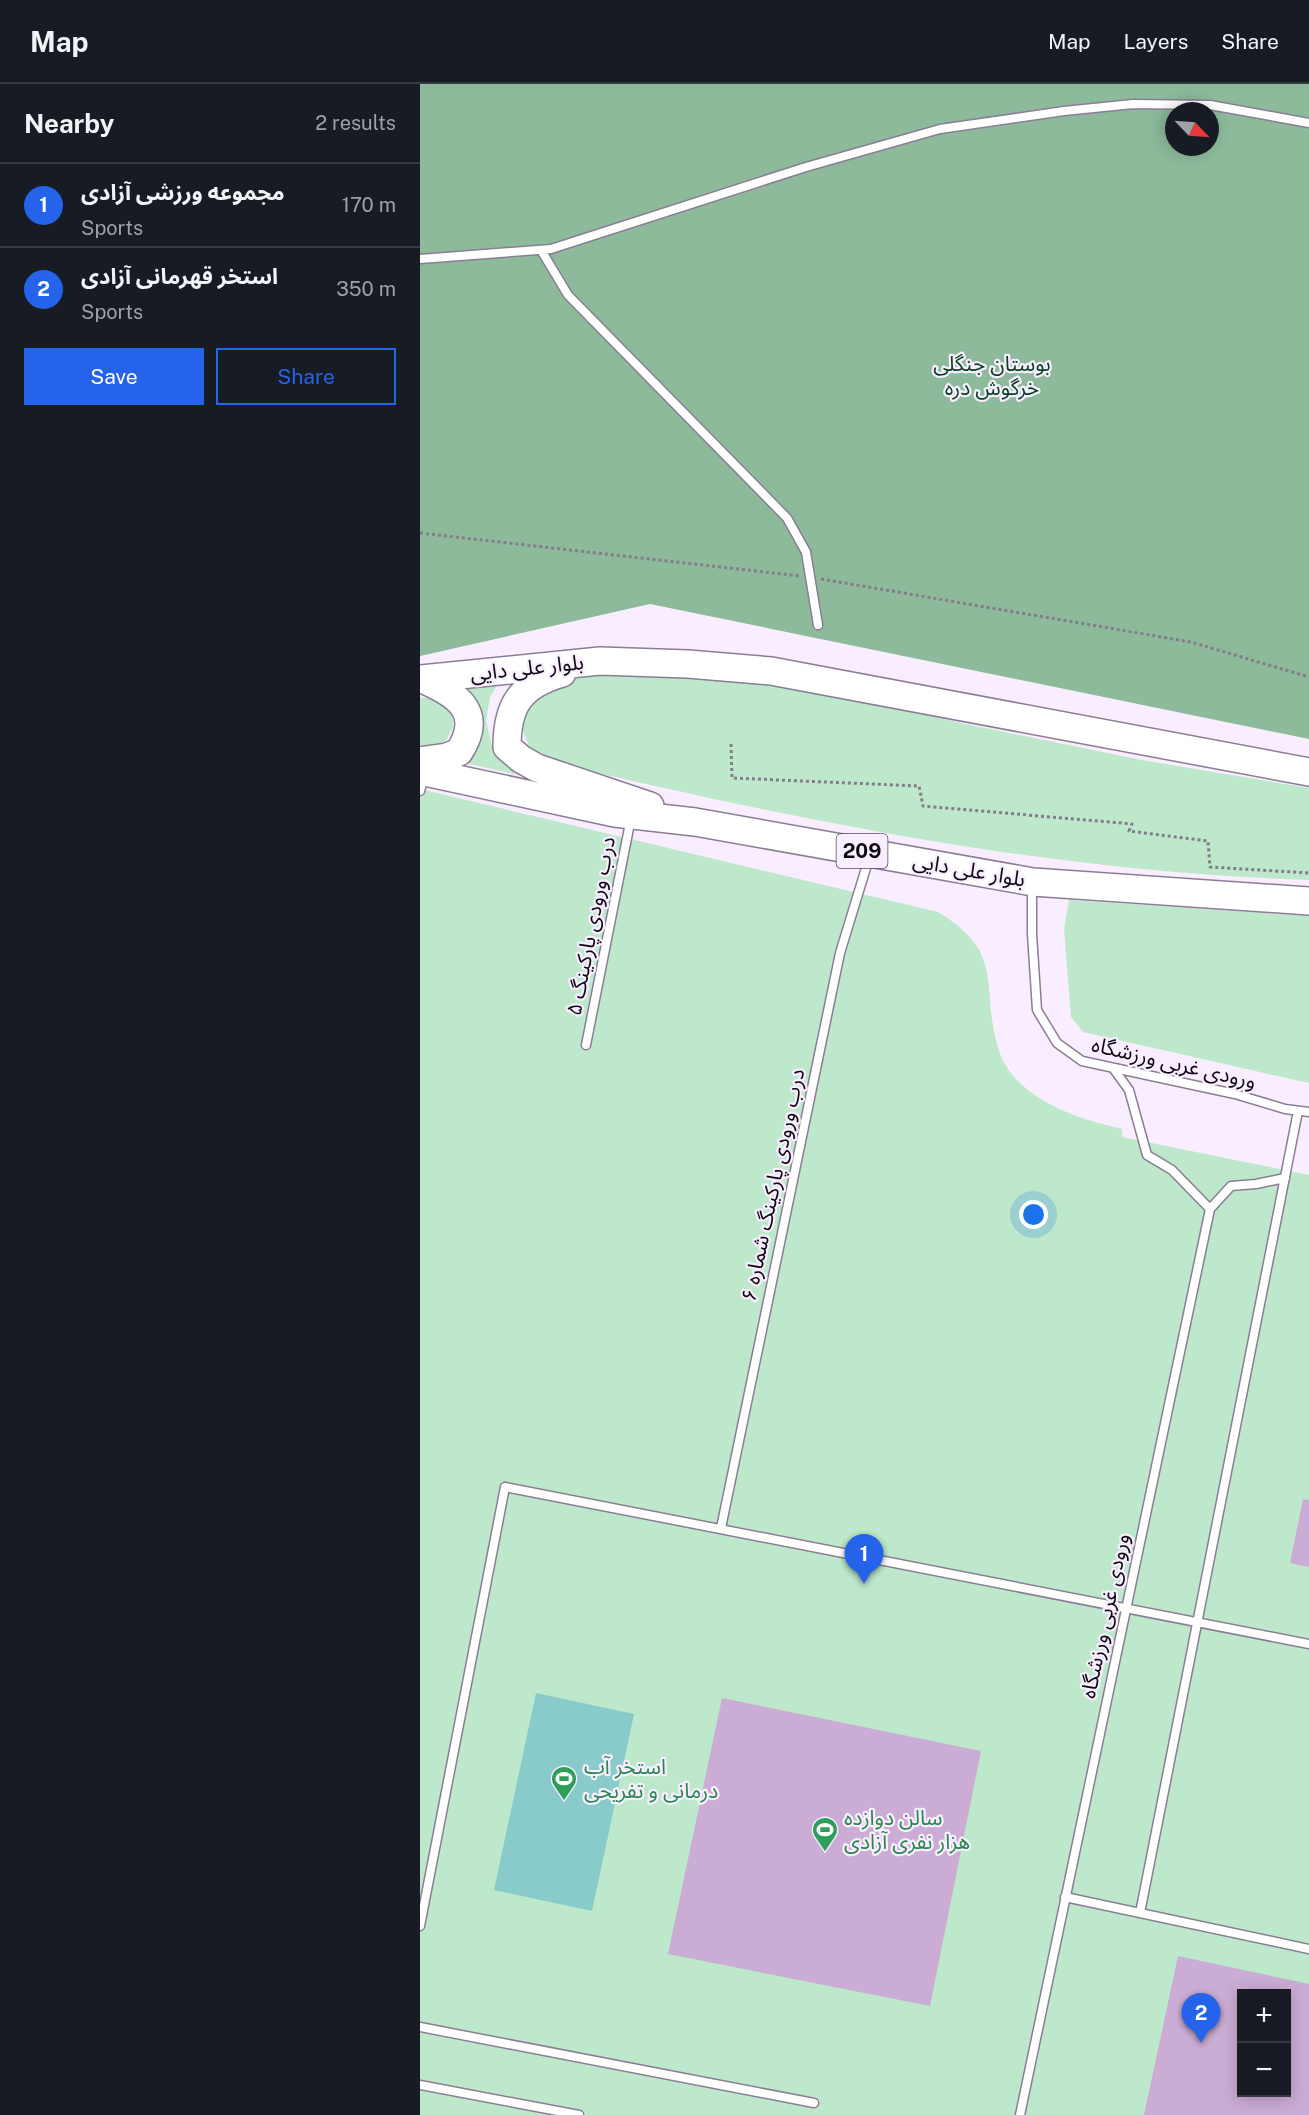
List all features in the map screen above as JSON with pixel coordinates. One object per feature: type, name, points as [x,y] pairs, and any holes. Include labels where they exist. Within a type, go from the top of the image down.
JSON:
[{"type":"main road","name":"بلوار علی دایی","points":[[421,679],[600,661],[688,664],[771,671],[1309,772]]},
{"type":"main road","points":[[600,661],[551,676],[528,687],[515,703],[507,729],[507,747],[521,759],[537,768],[695,822]]},
{"type":"main road","points":[[421,679],[453,694],[464,704],[470,720],[469,729],[459,752],[421,774]]},
{"type":"main road","name":"بلوار علی دایی","points":[[421,774],[632,815],[695,822],[1032,882],[1309,901]]},
{"type":"lane","points":[[420,259],[551,249],[806,167],[940,129],[1064,111],[1133,104],[1210,105],[1309,123]]},
{"type":"lane","points":[[541,250],[568,295],[787,518],[806,552],[818,625]]},
{"type":"lane","name":"درب ورودی پارکینگ ۵","points":[[586,1045],[632,815]]},
{"type":"lane","name":"درب ورودی پارکینگ شماره ۶","points":[[721,1528],[840,953],[871,852]]},
{"type":"lane","name":"ورودی غربی ورزشگاه","points":[[1032,882],[1032,934],[1037,1010],[1057,1043],[1082,1061],[1309,1112]]},
{"type":"lane","points":[[1113,1068],[1129,1090],[1147,1155],[1172,1170],[1210,1209],[1231,1186],[1285,1178]]},
{"type":"lane","points":[[1140,1913],[1298,1110]]},
{"type":"lane","name":"ورودی غربی ورزشگاه","points":[[1020,2115],[1210,1209]]},
{"type":"lane","points":[[420,1926],[505,1486],[1309,1644]]},
{"type":"lane","points":[[1065,1897],[1309,1949]]},
{"type":"lane","points":[[420,2027],[814,2103]]},
{"type":"lane","points":[[420,2085],[579,2115]]},
{"type":"path","points":[[420,533],[810,577],[1191,642],[1309,677]]},
{"type":"path","points":[[731,744],[732,778],[919,786],[923,806],[1132,824],[1129,831],[1208,841],[1210,867],[1309,873]]},
{"type":"shaded area","points":[[505,672],[490,697],[486,721],[492,746],[503,762],[535,779],[457,761],[467,753],[451,684]]},
{"type":"shaded area","points":[[593,672],[702,675],[835,694],[970,725],[1142,760],[1309,788],[1309,880],[1213,875],[1022,855],[833,823],[551,762],[530,748],[521,727],[526,714],[540,696],[549,689]]},
{"type":"shaded area","points":[[420,698],[435,698],[452,710],[453,727],[446,741],[433,745],[420,745]]},
{"type":"shaded area","points":[[420,789],[938,912],[960,927],[983,958],[999,1051],[1007,1068],[1034,1095],[1068,1113],[1122,1129],[1122,1137],[1309,1175],[1309,2115],[420,2115]]},
{"type":"shaded area","points":[[1069,900],[1309,916],[1309,1083],[1083,1032],[1071,1017],[1064,929]]},
{"type":"shaded area","name":"استخر آب درمانی و تفریحی","points":[[536,1693],[634,1714],[592,1911],[494,1890]]},
{"type":"green space","name":"بوستان جنگلی خرگوش دره","points":[[420,84],[1309,84],[1309,739],[650,604],[420,656]]},
{"type":"building","points":[[1303,1499],[1309,1500],[1309,1567],[1290,1563]]},
{"type":"building","name":"سالن دوازده هزار نفری آزادی","points":[[722,1698],[981,1751],[930,2006],[668,1954]]},
{"type":"building","points":[[1178,1956],[1309,1984],[1309,2115],[1144,2115]]},
{"type":"place","name":"مجموعه ورزشی آزادی","points":[[864,1584]]},
{"type":"place","name":"استخر آب درمانی و تفریحی","points":[[564,1802]]},
{"type":"place","name":"سالن دوازده هزار نفری آزادی","points":[[825,1853]]},
{"type":"place","name":"استخر قهرمانی آزادی","points":[[1201,2043]]}]
